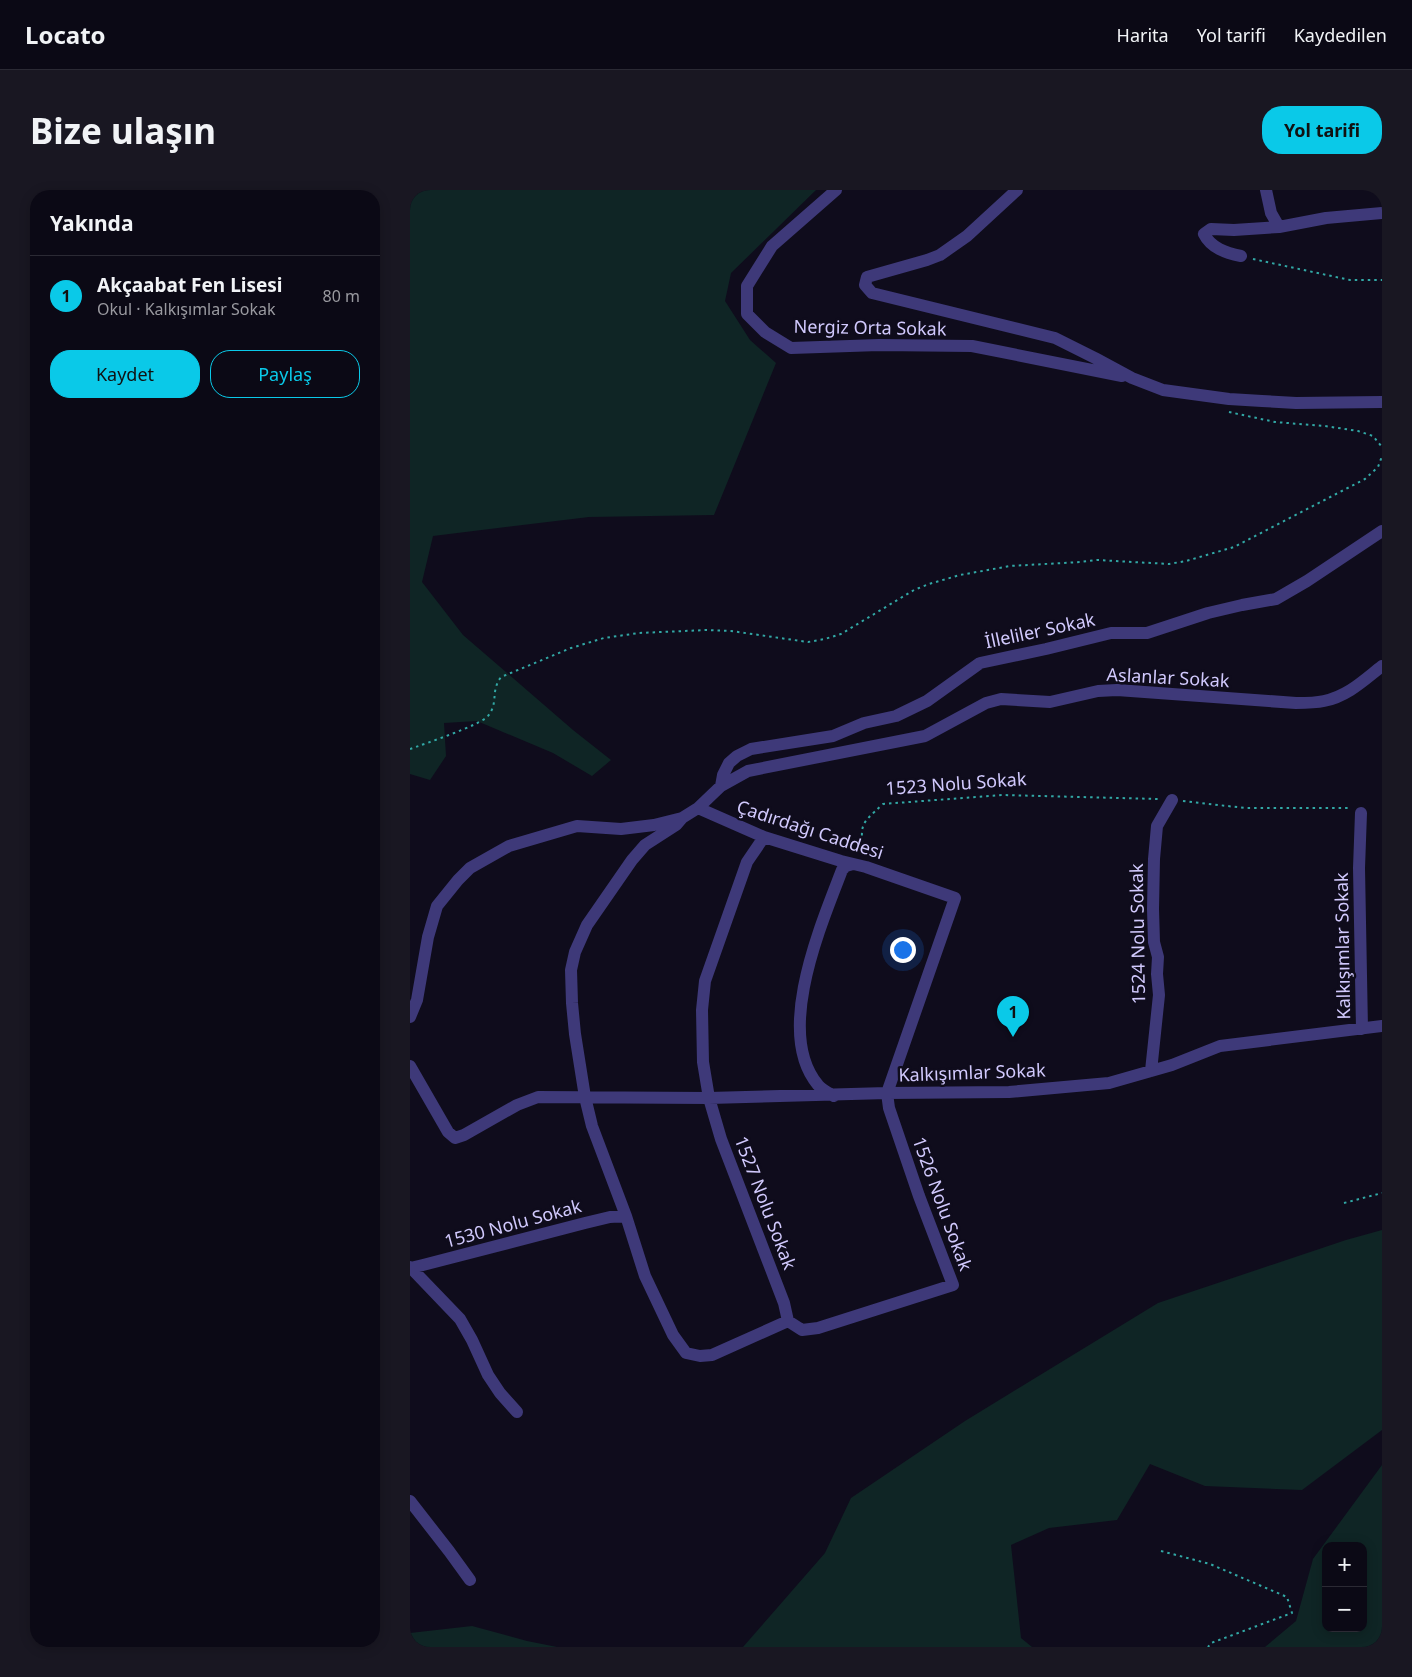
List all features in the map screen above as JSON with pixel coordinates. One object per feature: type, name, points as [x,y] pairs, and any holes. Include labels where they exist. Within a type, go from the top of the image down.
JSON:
[{"type":"street","name":"Nergiz Orta Sokak","points":[[836,190],[772,246],[747,286],[747,314],[765,332],[791,348],[879,345],[972,346],[1132,378]]},
{"type":"street","points":[[1017,190],[967,236],[940,255],[868,277],[865,284],[872,293],[1055,338],[1132,378],[1163,390],[1229,399],[1296,403],[1382,402]]},
{"type":"street","points":[[1266,190],[1271,213],[1279,227]]},
{"type":"street","points":[[1240,256],[1216,246],[1208,241],[1204,234],[1211,229],[1234,230],[1279,227],[1326,218],[1382,213]]},
{"type":"street","name":"İlleliler Sokak","points":[[721,786],[723,775],[729,763],[737,756],[751,749],[833,736],[864,724],[896,716],[927,702],[980,663],[1046,650],[1111,633],[1146,633],[1208,613],[1276,599],[1307,581],[1382,531]]},
{"type":"street","name":"Aslanlar Sokak","points":[[698,808],[721,786],[748,771],[924,736],[986,703],[1001,699],[1050,702],[1098,691],[1117,690],[1296,703],[1323,702],[1356,688],[1382,666]]},
{"type":"street","name":"1524 Nolu Sokak","points":[[1152,1071],[1158,995],[1156,974],[1158,957],[1154,942],[1153,908],[1155,843],[1157,826],[1172,800]]},
{"type":"street","points":[[698,808],[645,846],[632,860],[587,925],[574,952],[571,970],[572,1003],[585,1097],[592,1126],[626,1216],[645,1276],[673,1335],[686,1353],[700,1356],[712,1355],[788,1321]]},
{"type":"street","name":"Çadırdağı Caddesi","points":[[698,808],[764,837],[866,867],[955,898],[887,1093]]},
{"type":"street","name":"Kalkışımlar Sokak","points":[[410,1066],[448,1132],[455,1138],[464,1135],[517,1105],[538,1097],[709,1098],[1009,1092],[1109,1083],[1172,1065],[1220,1046],[1362,1029],[1359,868],[1361,813]]},
{"type":"street","points":[[410,1016],[417,1000],[428,937],[437,906],[470,868],[509,846],[577,826],[621,829],[654,825],[682,818]]},
{"type":"street","name":"1527 Nolu Sokak","points":[[764,837],[747,862],[705,981],[702,1010],[703,1062],[709,1098],[721,1139],[784,1303],[788,1321]]},
{"type":"street","points":[[834,1096],[819,1086],[808,1069],[801,1049],[800,1022],[810,955],[842,870],[846,866],[853,864]]},
{"type":"street","points":[[1362,1029],[1382,1026]]},
{"type":"street","name":"1526 Nolu Sokak","points":[[788,1321],[802,1330],[818,1328],[953,1285],[919,1196],[889,1108],[887,1093]]},
{"type":"street","name":"1530 Nolu Sokak","points":[[411,1267],[610,1217],[626,1216]]},
{"type":"street","points":[[411,1267],[460,1319],[488,1375],[500,1393],[517,1412]]},
{"type":"street","points":[[410,1501],[470,1580]]},
{"type":"path","points":[[1240,256],[1350,280],[1382,280]]},
{"type":"path","points":[[1226,412],[1275,422],[1358,431],[1373,436],[1382,447]]},
{"type":"path","points":[[410,749],[458,732],[487,718],[494,705],[495,684],[501,677],[571,648],[604,638],[638,633],[707,630],[731,631],[808,642],[841,634],[914,590],[960,575],[1027,564],[1097,560],[1169,564],[1186,561],[1234,547],[1365,479],[1378,467],[1382,456]]},
{"type":"path","name":"1523 Nolu Sokak","points":[[853,864],[864,856],[861,837],[863,824],[883,804],[1002,795],[1172,800],[1245,808],[1349,807],[1361,813]]},
{"type":"path","points":[[1344,1203],[1382,1193]]},
{"type":"path","points":[[1161,1551],[1210,1564],[1287,1597],[1292,1613],[1211,1643],[1208,1647]]},
{"type":"green space","points":[[410,190],[816,190],[731,273],[725,301],[750,340],[776,363],[714,515],[589,517],[433,536],[422,582],[463,635],[573,730],[611,760],[592,776],[553,753],[477,721],[444,723],[446,756],[430,780],[410,774]]},
{"type":"green space","points":[[1382,1230],[1382,1430],[1302,1490],[1205,1486],[1150,1464],[1117,1520],[1049,1528],[1011,1545],[1021,1638],[1032,1647],[743,1647],[825,1553],[851,1498],[965,1421],[1158,1303],[1346,1240]]},
{"type":"green space","points":[[1382,1465],[1382,1647],[1265,1647],[1296,1621],[1313,1559],[1322,1547],[1322,1632],[1367,1632],[1367,1542],[1325,1542]]},
{"type":"green space","points":[[472,1626],[557,1647],[410,1647],[410,1633]]},
{"type":"place","name":"Akçaabat Fen Lisesi","points":[[1013,1037]]}]
